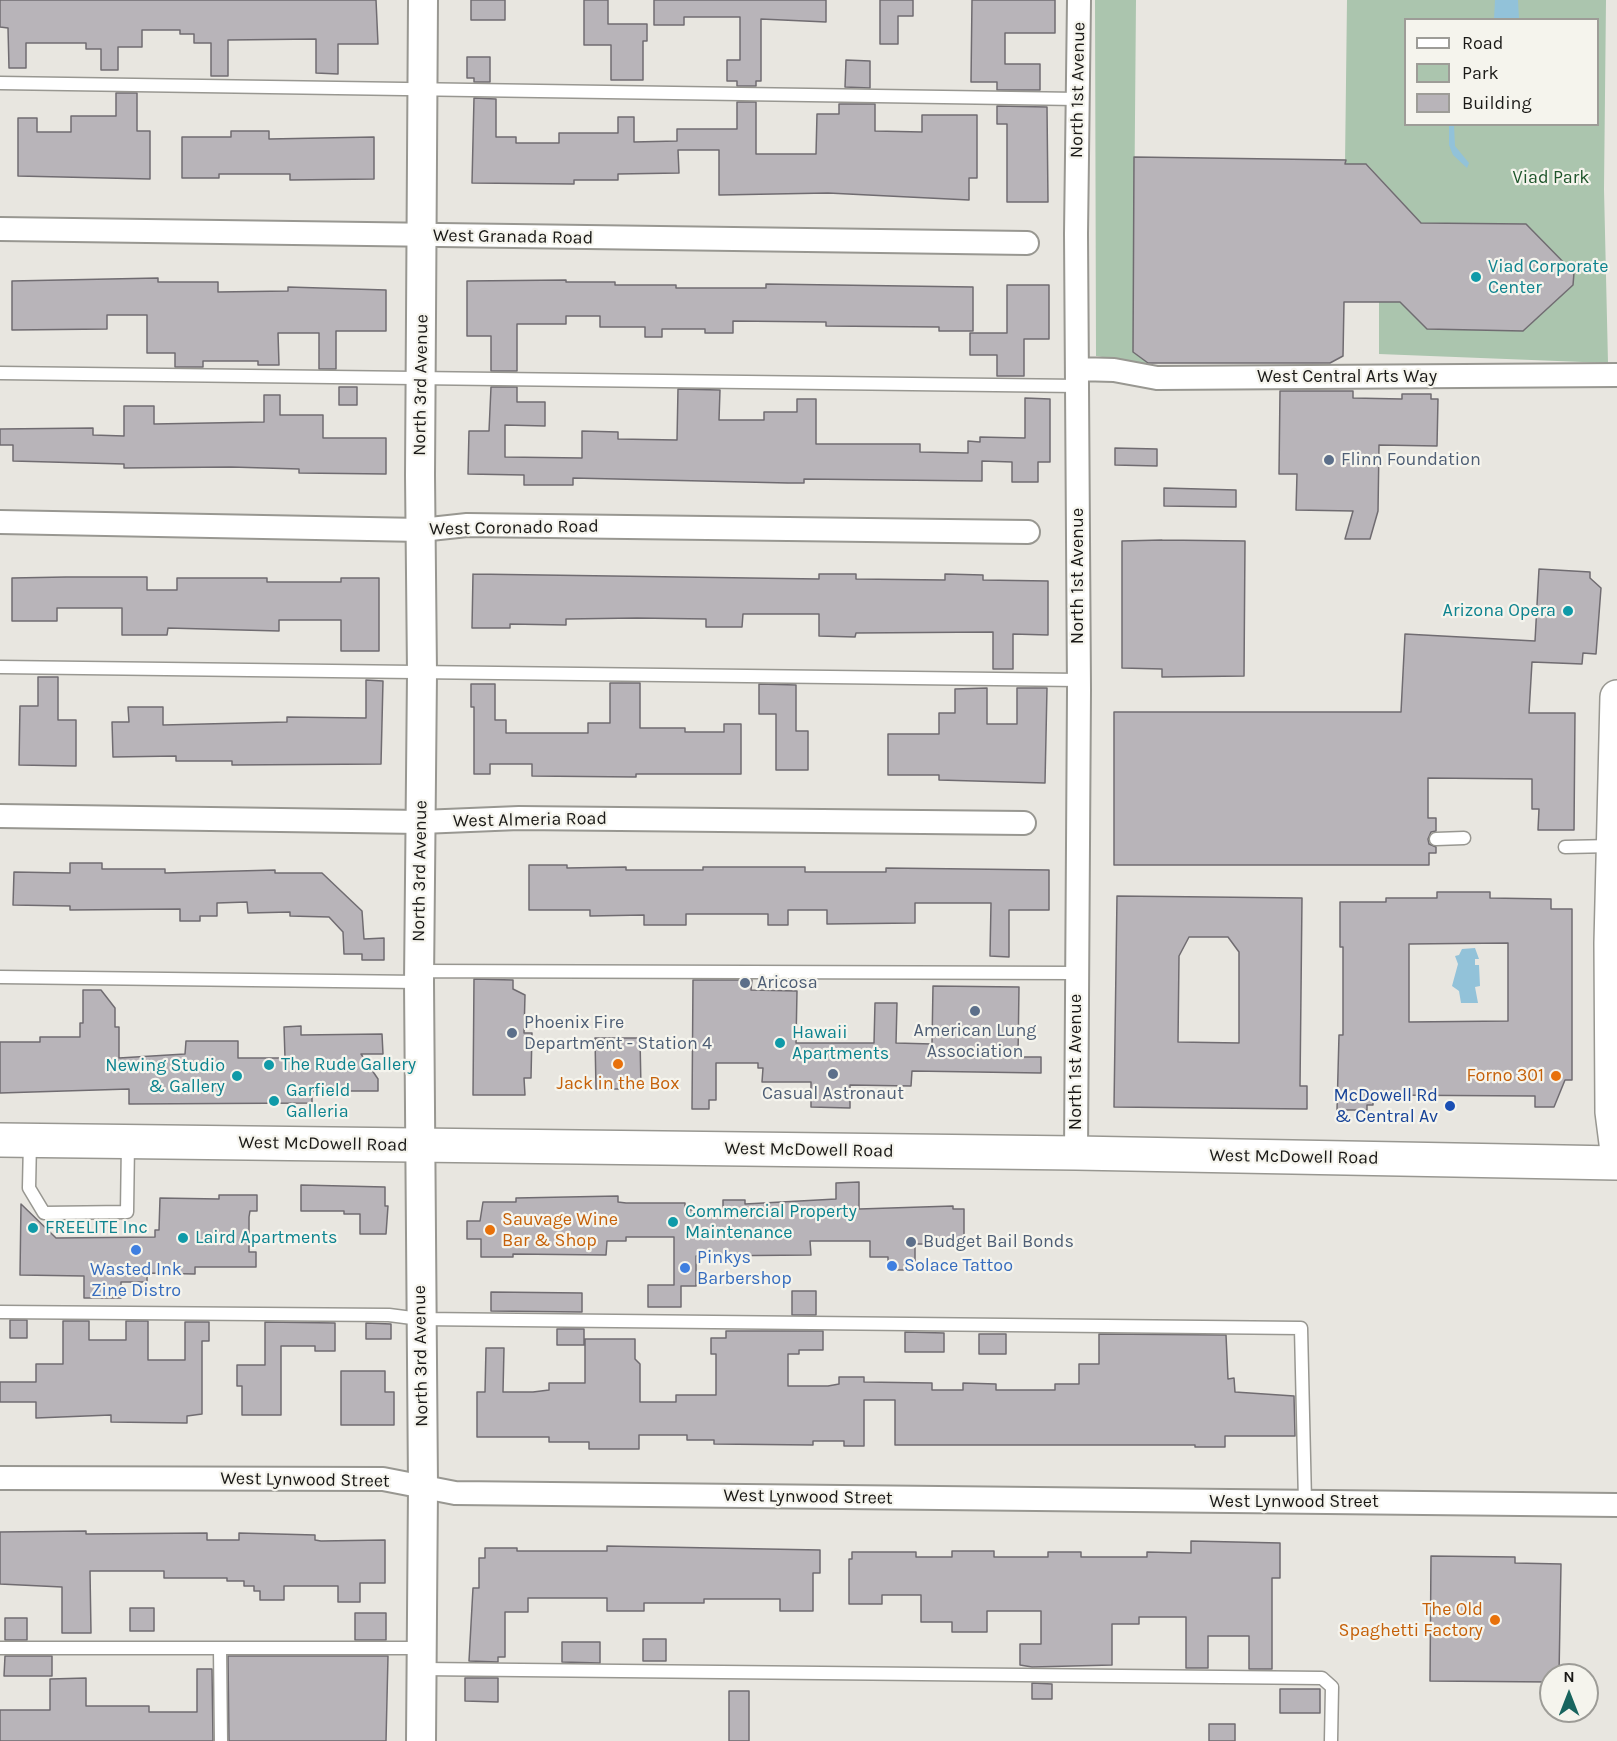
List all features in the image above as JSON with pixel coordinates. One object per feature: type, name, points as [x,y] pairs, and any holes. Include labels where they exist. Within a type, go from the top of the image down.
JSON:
[{"type":"main road","points":[[1617,688],[1612,846],[1611,1112],[1617,1151]]},
{"type":"main road","name":"West McDowell Road","points":[[15,1141],[1076,1152],[1617,1163]]},
{"type":"street","name":"North 3rd Avenue","points":[[421,1741],[423,1487],[419,976],[423,0]]},
{"type":"street","name":"North 1st Avenue","points":[[1076,1152],[1079,0]]},
{"type":"street","name":"West Granada Road","points":[[0,229],[1027,243]]},
{"type":"street","name":"West Central Arts Way","points":[[1078,378],[1114,370],[1157,378],[1617,375]]},
{"type":"street","name":"West Coronado Road","points":[[0,522],[421,530],[467,525],[1028,532]]},
{"type":"street","name":"West Almeria Road","points":[[0,816],[420,822],[519,818],[1024,823]]},
{"type":"street","name":"West Lynwood Street","points":[[0,1478],[383,1479],[455,1493],[1617,1505]]},
{"type":"lane","points":[[0,83],[1078,99]]},
{"type":"lane","points":[[0,373],[1078,378]]},
{"type":"lane","points":[[0,667],[1079,681]]},
{"type":"lane","points":[[1436,839],[1464,838]]},
{"type":"lane","points":[[1565,847],[1612,846]]},
{"type":"lane","points":[[0,977],[1076,973]]},
{"type":"lane","points":[[15,1141],[29,1188],[44,1213],[128,1212],[128,1142]]},
{"type":"lane","points":[[0,1312],[389,1315],[420,1319],[1301,1328],[1305,1502]]},
{"type":"lane","points":[[0,1648],[219,1648],[421,1659],[1322,1678],[1332,1687],[1331,1741]]},
{"type":"lane","points":[[219,1648],[221,1741]]},
{"type":"green space","points":[[1095,0],[1136,0],[1133,352],[1151,365],[1096,356]]},
{"type":"green space","name":"Viad Park","points":[[1347,0],[1606,0],[1604,189],[1608,363],[1379,354],[1379,302],[1400,302],[1427,329],[1523,331],[1573,285],[1526,224],[1426,223],[1424,226],[1367,164],[1345,164]]},
{"type":"water","points":[[1495,0],[1518,0],[1519,18],[1494,18]]},
{"type":"water","points":[[1449,126],[1454,126],[1455,146],[1469,163],[1467,168],[1453,155],[1449,145]]},
{"type":"water","points":[[1475,948],[1479,959],[1475,959],[1475,965],[1479,965],[1480,986],[1475,987],[1478,1003],[1461,1003],[1459,991],[1452,986],[1458,964],[1455,956],[1459,955],[1462,949]]},
{"type":"building","points":[[0,0],[376,0],[378,44],[338,44],[338,74],[316,73],[316,39],[228,40],[228,76],[211,76],[211,43],[194,43],[194,34],[180,34],[180,30],[142,30],[142,47],[118,47],[118,70],[101,70],[101,49],[86,49],[86,43],[26,43],[26,68],[9,68],[8,28],[0,27]]},
{"type":"building","points":[[471,0],[505,0],[505,20],[471,20]]},
{"type":"building","points":[[584,0],[608,0],[608,24],[647,24],[647,41],[643,41],[643,80],[611,80],[611,45],[584,45]]},
{"type":"building","points":[[654,0],[826,0],[826,22],[761,19],[761,81],[756,81],[756,86],[737,86],[737,81],[727,81],[727,60],[740,60],[740,17],[684,17],[684,25],[654,25]]},
{"type":"building","points":[[880,0],[913,0],[913,16],[898,16],[898,44],[880,44]]},
{"type":"building","points":[[972,0],[1055,0],[1055,33],[1005,33],[1005,64],[1040,64],[1040,90],[997,90],[997,82],[971,82]]},
{"type":"building","points":[[467,57],[490,57],[490,82],[474,82],[474,78],[467,78]]},
{"type":"building","points":[[846,60],[870,61],[870,88],[845,87]]},
{"type":"building","points":[[116,93],[137,93],[137,131],[150,131],[150,179],[18,176],[18,118],[37,118],[37,132],[71,132],[71,116],[116,116]]},
{"type":"building","points":[[474,98],[496,99],[496,137],[516,137],[516,143],[559,143],[559,133],[618,133],[618,117],[634,117],[634,142],[677,141],[677,129],[737,129],[737,102],[756,102],[756,154],[816,154],[817,114],[839,114],[839,104],[875,104],[875,131],[922,132],[922,115],[977,115],[977,178],[969,178],[969,200],[828,193],[719,195],[719,150],[678,150],[679,173],[618,174],[618,180],[574,180],[574,184],[472,183]]},
{"type":"building","points":[[997,106],[1047,107],[1048,202],[1007,202],[1007,124],[997,124]]},
{"type":"building","points":[[231,131],[269,131],[269,139],[374,137],[374,179],[290,180],[290,174],[219,174],[219,178],[182,178],[182,137],[231,137]]},
{"type":"building","points":[[1134,157],[1346,160],[1345,164],[1366,164],[1421,223],[1526,224],[1574,273],[1573,285],[1523,331],[1427,329],[1400,302],[1344,302],[1343,356],[1330,363],[1148,363],[1133,352]]},
{"type":"building","points":[[158,278],[158,282],[218,282],[218,292],[288,291],[288,287],[386,290],[386,331],[336,331],[336,369],[319,369],[319,333],[278,333],[279,365],[258,365],[258,361],[203,361],[203,367],[175,367],[175,353],[147,353],[147,315],[107,315],[107,329],[12,330],[12,281]]},
{"type":"building","points":[[566,280],[566,282],[615,282],[615,285],[676,285],[676,288],[766,288],[766,284],[973,287],[973,331],[939,331],[939,327],[826,326],[826,322],[733,321],[733,333],[705,333],[705,329],[662,329],[662,337],[645,337],[645,327],[600,327],[600,316],[566,316],[566,324],[517,324],[517,371],[491,371],[491,336],[467,336],[467,281]]},
{"type":"building","points":[[1007,285],[1049,285],[1049,339],[1024,339],[1024,376],[997,376],[997,355],[970,355],[970,333],[1007,333]]},
{"type":"building","points":[[339,387],[357,387],[357,405],[339,405]]},
{"type":"building","points":[[491,387],[517,387],[517,402],[545,402],[545,426],[505,425],[505,457],[582,458],[582,431],[618,432],[618,439],[677,440],[678,389],[720,390],[719,420],[764,420],[764,412],[797,412],[797,399],[816,399],[816,444],[920,444],[920,452],[968,453],[968,441],[980,442],[980,437],[1025,438],[1025,398],[1050,399],[1050,462],[1038,462],[1038,482],[1012,482],[1012,462],[982,461],[982,481],[804,479],[804,483],[788,483],[573,478],[573,485],[524,485],[524,475],[468,474],[469,431],[489,431]]},
{"type":"building","name":"Flinn Foundation","points":[[1280,391],[1353,391],[1353,398],[1402,399],[1402,394],[1431,394],[1431,399],[1438,399],[1437,446],[1379,445],[1378,511],[1370,539],[1345,539],[1353,511],[1296,510],[1297,474],[1279,474]]},
{"type":"building","points":[[264,395],[280,395],[280,415],[323,415],[323,438],[386,438],[386,474],[299,473],[299,469],[231,467],[124,468],[124,464],[13,461],[13,445],[0,445],[0,429],[93,428],[93,435],[124,436],[124,406],[154,406],[154,424],[264,422]]},
{"type":"building","points":[[1115,448],[1157,449],[1157,466],[1115,465]]},
{"type":"building","points":[[1164,488],[1236,490],[1236,507],[1164,506]]},
{"type":"building","points":[[1122,541],[1245,541],[1244,676],[1162,677],[1162,669],[1122,668]]},
{"type":"building","points":[[1539,569],[1590,572],[1590,578],[1601,588],[1596,654],[1583,653],[1582,664],[1532,662],[1529,713],[1575,713],[1574,830],[1538,830],[1539,809],[1532,809],[1532,779],[1428,778],[1428,818],[1436,818],[1436,831],[1431,832],[1428,839],[1429,844],[1436,847],[1436,853],[1429,853],[1429,865],[1114,865],[1114,712],[1401,712],[1405,634],[1535,641]]},
{"type":"building","points":[[473,574],[819,579],[819,574],[856,574],[856,579],[945,580],[945,574],[983,575],[983,580],[1048,581],[1048,635],[1013,634],[1013,669],[993,669],[993,632],[856,633],[855,637],[819,636],[819,614],[743,614],[742,627],[706,627],[706,619],[637,618],[566,619],[566,625],[510,624],[510,628],[472,628]]},
{"type":"building","points":[[147,577],[147,590],[177,590],[177,578],[267,578],[267,582],[341,582],[341,578],[379,578],[379,651],[341,651],[341,620],[279,620],[279,631],[168,628],[167,635],[122,635],[122,608],[57,608],[57,621],[12,621],[12,578]]},
{"type":"building","points":[[38,677],[58,677],[58,720],[76,720],[76,766],[19,765],[20,706],[38,706]]},
{"type":"building","points":[[366,680],[383,681],[381,764],[232,765],[232,761],[176,761],[176,756],[113,757],[112,722],[129,722],[128,707],[163,707],[163,725],[287,722],[287,717],[366,718]]},
{"type":"building","points":[[610,683],[640,683],[640,728],[685,728],[685,732],[724,732],[724,724],[741,724],[741,774],[636,774],[636,777],[532,776],[532,764],[490,764],[490,774],[474,774],[474,707],[471,707],[471,684],[495,684],[495,720],[506,720],[506,733],[588,733],[588,723],[610,723]]},
{"type":"building","points":[[759,684],[796,685],[796,731],[808,731],[808,770],[776,770],[776,714],[759,714]]},
{"type":"building","points":[[987,688],[987,724],[1017,724],[1017,688],[1047,688],[1045,783],[939,780],[939,775],[888,775],[888,734],[939,734],[939,713],[955,713],[955,689]]},
{"type":"building","points":[[70,863],[102,863],[102,869],[165,869],[165,873],[275,870],[275,873],[322,873],[362,911],[364,939],[384,938],[384,960],[362,960],[362,954],[344,954],[343,932],[329,917],[290,916],[290,912],[248,913],[247,902],[217,903],[217,916],[200,916],[200,921],[180,921],[180,909],[70,910],[70,906],[13,905],[14,872],[70,873]]},
{"type":"building","points":[[529,865],[567,865],[567,868],[626,867],[626,870],[805,867],[805,872],[886,872],[886,868],[1049,870],[1049,910],[1009,910],[1009,957],[990,956],[991,903],[915,903],[915,923],[827,924],[827,910],[788,910],[788,925],[768,925],[768,914],[686,914],[686,925],[644,925],[644,915],[590,916],[590,910],[529,910]]},
{"type":"building","points":[[1437,892],[1490,892],[1490,898],[1551,899],[1551,909],[1572,909],[1572,1080],[1565,1080],[1554,1107],[1535,1107],[1535,1096],[1373,1095],[1373,1105],[1367,1105],[1367,1110],[1337,1110],[1339,1035],[1343,1035],[1343,947],[1340,947],[1340,902],[1386,902],[1386,898],[1437,898]],"holes":[[[1508,943],[1508,1021],[1409,1022],[1409,944]]]},
{"type":"building","points":[[1117,896],[1302,898],[1300,1086],[1307,1086],[1307,1109],[1114,1107]],"holes":[[[1189,937],[1228,937],[1239,952],[1239,1043],[1178,1042],[1179,956]]]},
{"type":"building","name":"Phoenix Fire Department - Station 4","points":[[474,979],[513,980],[513,989],[525,995],[524,1033],[532,1033],[531,1078],[524,1078],[525,1095],[473,1095]]},
{"type":"building","points":[[693,980],[752,980],[751,990],[797,991],[796,1043],[874,1043],[875,1003],[897,1003],[896,1043],[932,1044],[933,986],[1019,987],[1018,1057],[1041,1057],[1041,1073],[912,1071],[911,1086],[850,1085],[850,1108],[811,1107],[811,1082],[762,1082],[763,1068],[758,1068],[758,1063],[716,1063],[716,1100],[709,1100],[709,1109],[692,1109]]},
{"type":"building","points":[[83,990],[101,990],[115,1008],[115,1027],[119,1027],[119,1058],[185,1054],[186,1041],[238,1041],[238,1058],[285,1058],[284,1027],[301,1026],[301,1035],[382,1034],[383,1054],[361,1054],[378,1079],[378,1091],[312,1091],[312,1103],[129,1104],[129,1089],[0,1093],[0,1042],[40,1042],[40,1037],[80,1037],[80,1023],[83,1023]]},
{"type":"building","name":"Jack in the Box","points":[[595,1038],[640,1038],[641,1089],[596,1089]]},
{"type":"building","points":[[859,1182],[859,1209],[953,1206],[953,1209],[964,1209],[964,1240],[954,1240],[954,1244],[915,1244],[915,1266],[909,1266],[909,1270],[888,1270],[888,1257],[870,1257],[870,1241],[810,1241],[811,1255],[696,1256],[696,1286],[681,1286],[681,1307],[648,1307],[648,1285],[674,1285],[674,1237],[626,1237],[626,1241],[607,1241],[606,1255],[513,1254],[513,1257],[481,1257],[481,1239],[467,1239],[467,1221],[480,1221],[483,1202],[516,1202],[516,1198],[618,1196],[618,1202],[685,1203],[685,1210],[723,1210],[723,1200],[745,1200],[745,1204],[836,1199],[836,1183]]},
{"type":"building","points":[[301,1185],[385,1187],[385,1206],[388,1206],[386,1234],[360,1234],[360,1214],[344,1214],[344,1211],[301,1211]]},
{"type":"building","points":[[219,1195],[257,1195],[257,1211],[250,1211],[249,1217],[249,1252],[256,1252],[256,1267],[195,1267],[195,1274],[147,1273],[147,1282],[121,1282],[121,1298],[84,1298],[84,1276],[20,1275],[21,1204],[56,1238],[155,1237],[155,1230],[159,1230],[160,1198],[219,1199]]},
{"type":"building","points":[[792,1291],[816,1291],[816,1315],[792,1315]]},
{"type":"building","points":[[491,1292],[582,1293],[582,1312],[491,1311]]},
{"type":"building","points":[[10,1320],[27,1320],[27,1338],[10,1338]]},
{"type":"building","points":[[63,1321],[89,1321],[89,1340],[126,1340],[126,1321],[148,1321],[148,1360],[185,1360],[185,1322],[209,1322],[209,1341],[202,1341],[202,1414],[187,1416],[187,1423],[111,1422],[111,1415],[36,1418],[36,1402],[0,1402],[0,1382],[36,1382],[36,1364],[63,1364]]},
{"type":"building","points":[[265,1322],[335,1323],[335,1351],[315,1351],[315,1346],[281,1346],[281,1415],[242,1415],[242,1386],[237,1386],[237,1365],[265,1365]]},
{"type":"building","points":[[366,1323],[391,1324],[391,1339],[366,1339]]},
{"type":"building","points":[[557,1329],[584,1329],[584,1345],[557,1345]]},
{"type":"building","points":[[726,1331],[823,1331],[823,1350],[799,1350],[799,1354],[788,1354],[788,1386],[828,1386],[839,1384],[839,1377],[864,1377],[864,1382],[932,1383],[932,1390],[963,1390],[963,1383],[996,1384],[996,1390],[1055,1390],[1055,1384],[1079,1384],[1079,1364],[1099,1364],[1099,1334],[1226,1335],[1228,1379],[1234,1378],[1235,1392],[1294,1396],[1295,1436],[1225,1436],[1225,1447],[1195,1447],[1195,1445],[895,1445],[895,1400],[864,1400],[864,1446],[844,1446],[844,1441],[813,1441],[813,1445],[714,1444],[714,1440],[687,1440],[687,1435],[639,1435],[639,1449],[589,1449],[589,1442],[549,1442],[549,1437],[477,1437],[477,1392],[485,1392],[486,1348],[504,1348],[503,1392],[533,1392],[549,1390],[549,1383],[585,1383],[585,1339],[635,1339],[635,1359],[640,1364],[640,1402],[676,1402],[676,1395],[716,1395],[716,1354],[711,1354],[711,1338],[726,1338]]},
{"type":"building","points":[[905,1332],[944,1333],[944,1352],[905,1352]]},
{"type":"building","points":[[979,1334],[1006,1334],[1006,1354],[979,1354]]},
{"type":"building","points":[[341,1371],[385,1371],[385,1392],[394,1392],[394,1425],[341,1425]]},
{"type":"building","points":[[86,1531],[86,1534],[207,1533],[207,1540],[239,1540],[239,1533],[315,1535],[315,1540],[321,1541],[385,1540],[385,1583],[360,1583],[360,1602],[338,1602],[338,1586],[284,1586],[284,1600],[260,1600],[260,1591],[254,1591],[254,1586],[244,1586],[244,1581],[227,1581],[227,1578],[164,1578],[164,1571],[90,1571],[91,1633],[62,1633],[62,1587],[0,1584],[0,1532]]},
{"type":"building","points":[[1191,1541],[1280,1543],[1280,1578],[1272,1578],[1272,1669],[1249,1669],[1249,1636],[1208,1636],[1208,1668],[1186,1668],[1186,1617],[1139,1617],[1139,1624],[1112,1624],[1112,1665],[1032,1667],[1020,1665],[1020,1644],[1041,1644],[1041,1611],[987,1611],[987,1632],[952,1632],[952,1622],[921,1622],[921,1595],[882,1595],[882,1604],[849,1604],[849,1559],[852,1559],[852,1552],[916,1552],[916,1557],[952,1557],[952,1551],[994,1551],[994,1557],[1048,1557],[1048,1552],[1081,1552],[1081,1557],[1147,1557],[1147,1552],[1191,1553]]},
{"type":"building","points":[[607,1546],[820,1550],[820,1573],[813,1573],[813,1611],[780,1611],[780,1599],[704,1599],[704,1603],[644,1603],[644,1611],[607,1611],[607,1598],[528,1598],[528,1612],[505,1612],[505,1657],[498,1657],[498,1662],[469,1661],[473,1588],[479,1588],[479,1558],[485,1558],[485,1548],[517,1548],[517,1551],[607,1551]]},
{"type":"building","name":"The Old Spaghetti Factory","points":[[1431,1556],[1515,1557],[1515,1563],[1561,1564],[1559,1663],[1539,1663],[1539,1682],[1430,1681]]},
{"type":"building","points":[[130,1608],[154,1608],[154,1631],[130,1631]]},
{"type":"building","points":[[355,1613],[386,1613],[386,1640],[355,1640]]},
{"type":"building","points":[[5,1618],[27,1618],[27,1640],[5,1640]]},
{"type":"building","points":[[643,1639],[666,1639],[666,1661],[643,1661]]},
{"type":"building","points":[[562,1642],[600,1642],[600,1663],[562,1662]]},
{"type":"building","points":[[5,1656],[52,1656],[52,1676],[4,1676]]},
{"type":"building","points":[[228,1656],[388,1656],[386,1741],[229,1741]]},
{"type":"building","points":[[197,1669],[212,1669],[213,1741],[0,1741],[0,1710],[50,1710],[50,1679],[86,1678],[86,1706],[149,1706],[149,1712],[197,1712]]},
{"type":"building","points":[[465,1678],[498,1678],[498,1702],[465,1701]]},
{"type":"building","points":[[1032,1683],[1052,1684],[1052,1699],[1032,1699]]},
{"type":"building","points":[[1280,1689],[1320,1689],[1320,1713],[1280,1713]]},
{"type":"building","points":[[729,1691],[749,1691],[749,1741],[729,1741]]},
{"type":"building","points":[[1209,1724],[1235,1724],[1235,1741],[1209,1741]]},
{"type":"place","name":"Viad Corporate Center","points":[[1476,277]]},
{"type":"place","name":"Flinn Foundation","points":[[1329,460]]},
{"type":"place","name":"Arizona Opera","points":[[1568,611]]},
{"type":"place","name":"Aricosa","points":[[745,983]]},
{"type":"place","name":"American Lung Association","points":[[975,1011]]},
{"type":"place","name":"Phoenix Fire Department - Station 4","points":[[512,1033]]},
{"type":"place","name":"Hawaii Apartments","points":[[780,1043]]},
{"type":"place","name":"Jack in the Box","points":[[618,1064]]},
{"type":"place","name":"The Rude Gallery","points":[[269,1065]]},
{"type":"place","name":"Casual Astronaut","points":[[833,1074]]},
{"type":"place","name":"Newing Studio & Gallery","points":[[237,1076]]},
{"type":"place","name":"Forno 301","points":[[1556,1076]]},
{"type":"place","name":"Garfield Galleria","points":[[274,1101]]},
{"type":"place","name":"McDowell Rd & Central Av","points":[[1450,1106]]},
{"type":"place","name":"Commercial Property Maintenance","points":[[673,1222]]},
{"type":"place","name":"FREELITE Inc","points":[[33,1228]]},
{"type":"place","name":"Sauvage Wine Bar & Shop","points":[[490,1230]]},
{"type":"place","name":"Laird Apartments","points":[[183,1238]]},
{"type":"place","name":"Budget Bail Bonds","points":[[911,1242]]},
{"type":"place","name":"Wasted Ink Zine Distro","points":[[136,1250]]},
{"type":"place","name":"Solace Tattoo","points":[[892,1266]]},
{"type":"place","name":"Pinkys Barbershop","points":[[685,1268]]},
{"type":"place","name":"The Old Spaghetti Factory","points":[[1495,1620]]}]
